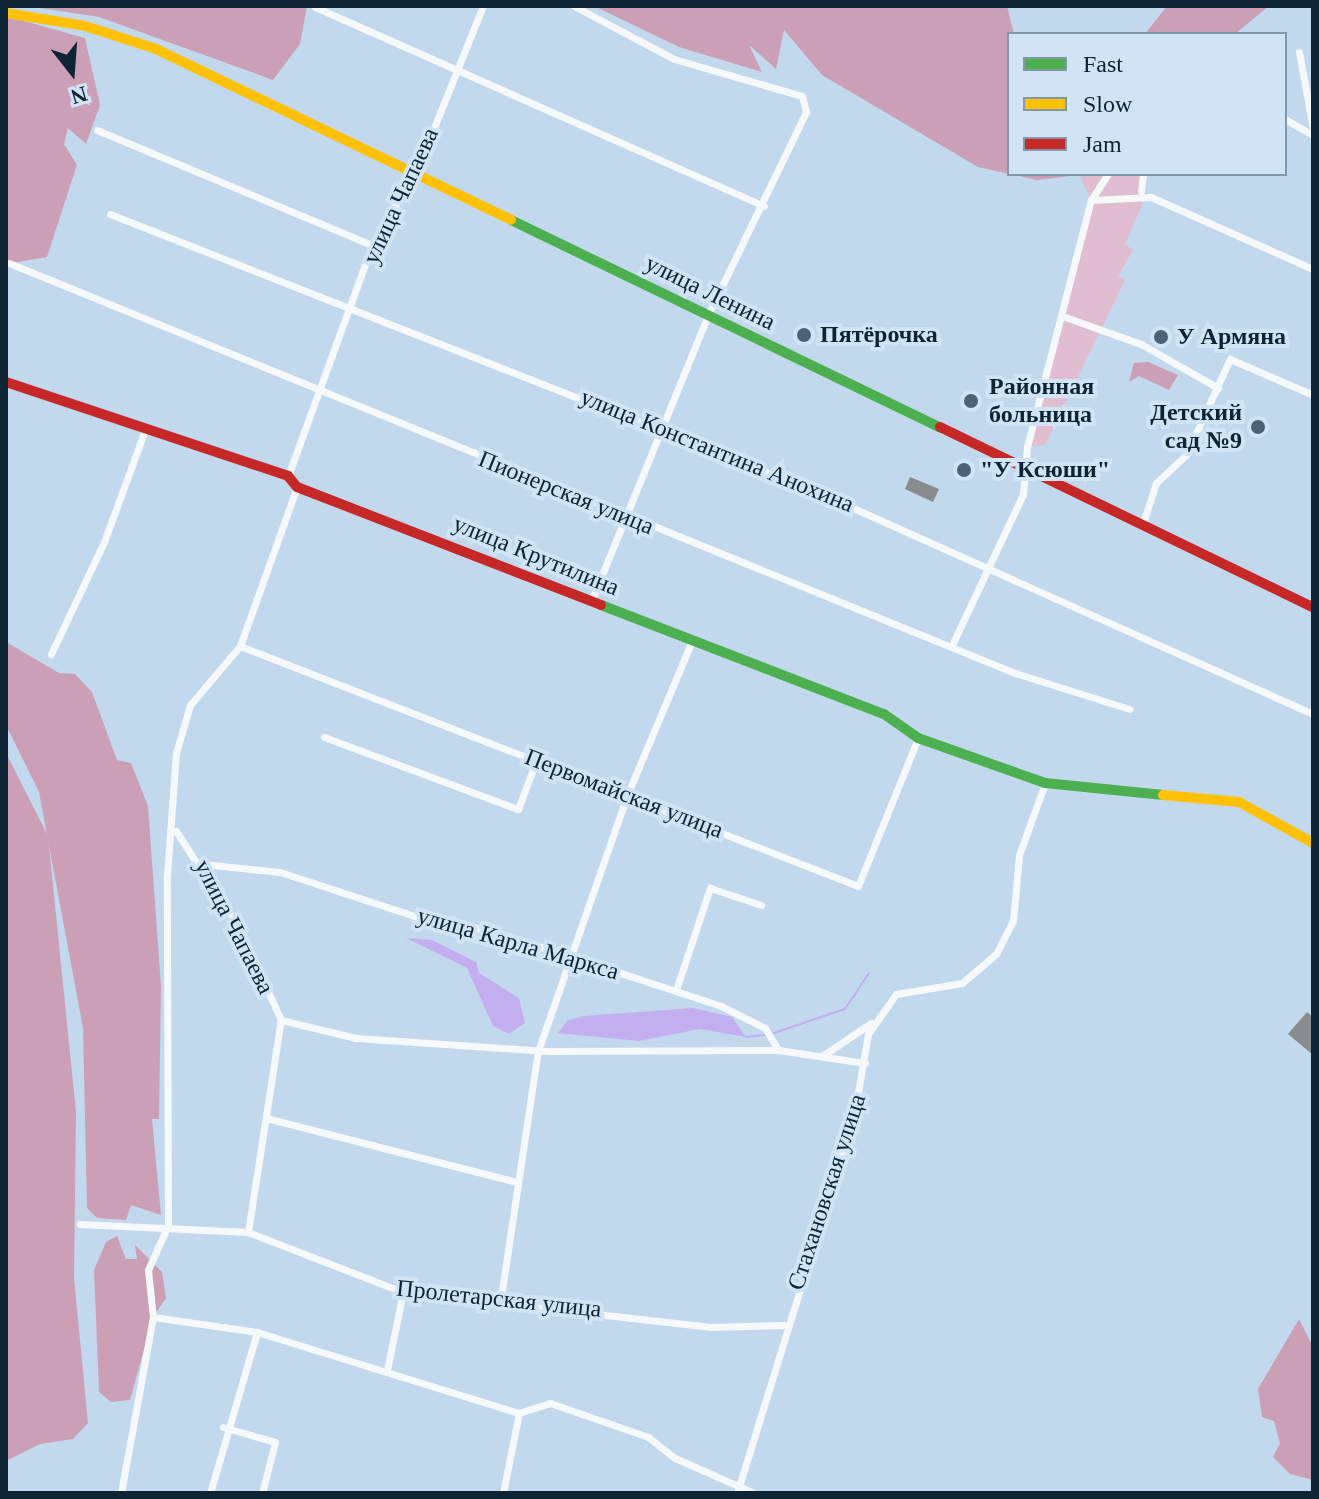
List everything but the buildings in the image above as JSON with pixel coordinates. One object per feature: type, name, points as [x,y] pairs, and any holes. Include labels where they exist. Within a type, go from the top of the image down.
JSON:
[{"type":"main road","name":"улица Ленина","points":[[6,13],[85,26],[156,49],[411,174],[1144,520],[1313,607]]},
{"type":"main road","points":[[6,382],[288,476]]},
{"type":"main road","name":"улица Крутилина","points":[[288,476],[297,487],[884,714],[918,738],[1045,783],[1239,802],[1313,843]]},
{"type":"street","name":"улица Чапаева","points":[[288,476],[351,312],[372,245],[411,174],[483,6]]},
{"type":"street","points":[[574,6],[674,59],[802,96],[806,112],[764,206],[708,315],[664,429],[591,601]]},
{"type":"street","points":[[315,7],[764,206]]},
{"type":"street","points":[[1299,52],[1313,128]]},
{"type":"street","points":[[1287,120],[1313,135]]},
{"type":"street","points":[[97,130],[372,245]]},
{"type":"street","points":[[952,645],[985,565],[1023,494],[1025,466],[1065,317],[1091,200],[1107,176]]},
{"type":"street","points":[[1141,191],[1143,176]]},
{"type":"street","points":[[1091,200],[1151,197],[1313,269]]},
{"type":"street","name":"улица Константина Анохина","points":[[110,214],[351,312],[664,429],[985,565],[1313,714]]},
{"type":"street","name":"Пионерская улица","points":[[9,263],[626,517],[952,645],[1129,709]]},
{"type":"street","points":[[1065,317],[1141,344],[1218,388]]},
{"type":"street","points":[[1144,520],[1156,483],[1186,455],[1230,359],[1313,395]]},
{"type":"street","points":[[51,654],[104,542],[145,430]]},
{"type":"street","points":[[121,1493],[153,1317],[148,1270],[168,1225],[167,875],[176,831],[176,753],[190,705],[240,646],[297,487]]},
{"type":"street","points":[[500,1304],[538,1051],[628,793],[692,641]]},
{"type":"street","name":"Первомайская улица","points":[[240,646],[536,761],[628,793],[858,886],[918,738]]},
{"type":"street","points":[[324,737],[518,809],[536,761]]},
{"type":"street","points":[[820,1057],[876,1019],[896,994],[962,983],[996,954],[1013,921],[1019,855],[1045,783]]},
{"type":"street","name":"улица Чапаева","points":[[176,831],[203,864],[281,1020]]},
{"type":"street","name":"улица Карла Маркса","points":[[203,864],[280,872],[445,926],[486,929],[676,990],[765,1028],[778,1050]]},
{"type":"street","points":[[676,990],[710,888],[761,905]]},
{"type":"street","name":"Стахановская улица","points":[[738,1490],[876,1019]]},
{"type":"street","points":[[248,1232],[281,1020],[356,1038],[538,1051],[778,1050],[865,1063]]},
{"type":"street","points":[[266,1118],[518,1182]]},
{"type":"street","name":"Пролетарская улица","points":[[80,1224],[168,1225],[248,1232],[403,1292],[711,1327],[784,1325]]},
{"type":"street","points":[[387,1370],[403,1292]]},
{"type":"street","points":[[153,1317],[212,1322],[257,1332],[519,1413],[550,1403],[602,1419],[738,1490],[754,1493]]},
{"type":"street","points":[[210,1493],[223,1427],[257,1332]]},
{"type":"street","points":[[503,1493],[519,1413]]},
{"type":"street","points":[[223,1427],[275,1442],[262,1493]]},
{"type":"shaded area","points":[[27,6],[307,6],[300,44],[273,80],[99,17]]},
{"type":"shaded area","points":[[594,6],[1007,6],[1014,32],[1007,32],[1007,174],[978,167],[822,75],[784,30],[776,69],[749,45],[762,72],[679,47]]},
{"type":"shaded area","points":[[1167,6],[1269,6],[1237,32],[1147,32]]},
{"type":"shaded area","points":[[6,16],[85,38],[100,105],[86,144],[68,128],[64,144],[77,165],[47,257],[6,264]]},
{"type":"shaded area","points":[[1019,176],[1071,176],[1037,180]]},
{"type":"shaded area","points":[[1080,176],[1146,176],[1146,196],[1125,244],[1133,250],[1118,276],[1125,280],[1045,445],[1027,447],[1091,200]]},
{"type":"shaded area","points":[[1148,362],[1178,375],[1169,390],[1139,376],[1129,382],[1134,363]]},
{"type":"shaded area","points":[[6,642],[59,673],[75,674],[92,692],[117,760],[131,763],[148,806],[161,986],[159,1119],[152,1119],[161,1215],[131,1205],[126,1220],[97,1218],[87,1208],[83,1028],[39,792],[6,725]]},
{"type":"shaded area","points":[[6,753],[48,836],[76,1112],[74,1278],[88,1423],[73,1439],[40,1444],[6,1461]]},
{"type":"shaded area","points":[[406,938],[432,940],[476,962],[479,973],[519,998],[525,1023],[509,1034],[493,1026],[467,968]]},
{"type":"shaded area","points":[[693,1008],[732,1017],[746,1037],[700,1029],[639,1041],[558,1033],[568,1020],[584,1016]]},
{"type":"shaded area","points":[[117,1236],[126,1259],[137,1259],[135,1245],[162,1272],[166,1298],[153,1317],[130,1400],[111,1402],[99,1392],[94,1270],[106,1242]]},
{"type":"shaded area","points":[[1299,1319],[1313,1347],[1313,1480],[1290,1474],[1273,1457],[1280,1443],[1274,1421],[1262,1417],[1258,1389]]},
{"type":"waterway","points":[[771,1034],[845,1009],[869,973]]},
{"type":"waterway","points":[[746,1037],[765,1035]]},
{"type":"traffic: fast","points":[[511,220],[940,427]]},
{"type":"traffic: fast","points":[[601,605],[884,714],[918,738],[1045,783],[1163,795]]},
{"type":"traffic: slow","points":[[6,13],[85,26],[156,49],[511,220]]},
{"type":"traffic: slow","points":[[1163,795],[1239,802],[1313,843]]},
{"type":"traffic: jam","points":[[6,382],[288,476],[297,487],[601,605]]},
{"type":"traffic: jam","points":[[940,427],[1313,607]]},
{"type":"place","name":"Пятёрочка","points":[[804,335]]},
{"type":"place","name":"У Армяна","points":[[1161,337]]},
{"type":"place","name":"Районная больница","points":[[971,401]]},
{"type":"place","name":"Детский сад №9","points":[[1258,427]]},
{"type":"place","name":"\"У Ксюши\"","points":[[964,470]]}]
